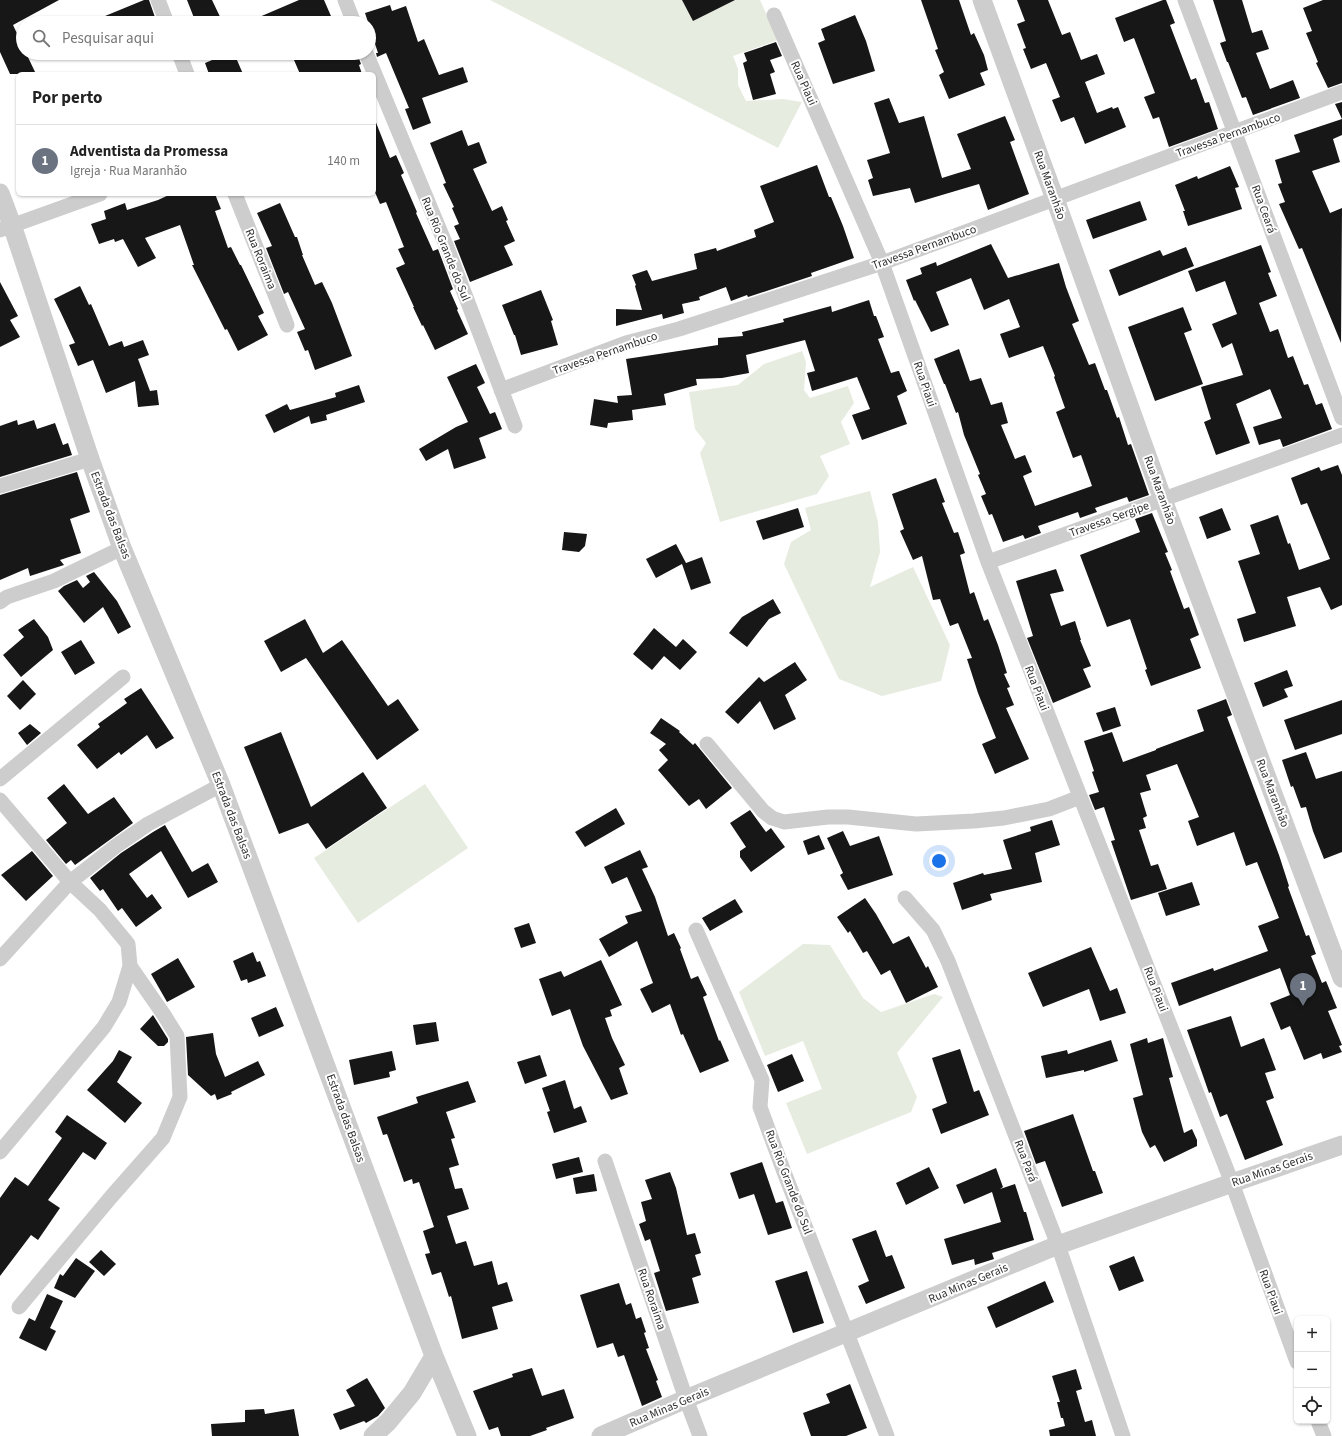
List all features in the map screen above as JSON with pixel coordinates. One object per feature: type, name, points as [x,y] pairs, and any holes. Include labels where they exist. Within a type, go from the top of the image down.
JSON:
[{"type":"street","points":[[158,0],[164,16]]},
{"type":"street","points":[[345,0],[351,16]]},
{"type":"street","name":"Rua Maranhão","points":[[982,0],[1055,198],[1163,500],[1342,978]]},
{"type":"street","name":"Rua Ceará","points":[[1185,0],[1236,132],[1342,418]]},
{"type":"street","name":"Rua Piaui","points":[[774,15],[882,263],[988,562],[1232,1183],[1294,1354]]},
{"type":"street","points":[[182,60],[186,72]]},
{"type":"street","name":"Rua Rio Grande do Sul","points":[[368,60],[371,72]]},
{"type":"street","name":"Travessa Pernambuco","points":[[501,390],[626,343],[679,329],[882,263],[1342,92]]},
{"type":"street","name":"Rua Rio Grande do Sul","points":[[378,95],[448,250],[515,426]]},
{"type":"street","name":"Estrada das Balsas","points":[[0,193],[6,228],[122,548],[222,785],[434,1356],[467,1436]]},
{"type":"street","points":[[6,228],[94,196]]},
{"type":"street","name":"Rua Roraima","points":[[236,196],[287,325]]},
{"type":"street","name":"Travessa Sergipe","points":[[988,562],[1342,435]]},
{"type":"street","points":[[0,486],[90,459]]},
{"type":"street","points":[[0,602],[7,597],[54,581],[122,548]]},
{"type":"street","points":[[0,779],[123,677]]},
{"type":"street","points":[[707,744],[763,811],[772,818],[784,822],[848,817],[916,824],[974,821],[1004,818],[1049,809],[1080,797]]},
{"type":"street","points":[[0,959],[70,882],[116,846],[148,824],[222,785]]},
{"type":"street","points":[[0,800],[70,882],[100,910],[128,944],[130,966],[119,1002],[104,1027],[0,1152]]},
{"type":"street","name":"Rua Pará","points":[[905,898],[932,930],[948,961],[1058,1245],[1123,1436]]},
{"type":"street","name":"Rua Rio Grande do Sul","points":[[696,930],[762,1080],[760,1107],[887,1436]]},
{"type":"street","points":[[19,1307],[111,1197],[163,1138],[180,1097],[176,1036],[164,1015],[130,966]]},
{"type":"street","name":"Rua Minas Gerais","points":[[601,1436],[686,1399],[1058,1245],[1342,1145]]},
{"type":"street","name":"Rua Roraima","points":[[605,1161],[700,1436]]},
{"type":"street","points":[[373,1436],[388,1422],[412,1393],[434,1356]]},
{"type":"street","points":[[1319,1424],[1324,1436]]},
{"type":"shaded area","points":[[490,0],[760,0],[778,40],[733,56],[738,69],[738,85],[746,101],[783,99],[802,102],[778,148]]},
{"type":"shaded area","points":[[802,351],[806,362],[804,390],[810,398],[848,386],[854,403],[841,422],[850,444],[820,456],[829,476],[817,494],[720,522],[700,453],[706,443],[695,429],[689,392],[738,385],[764,364]]},
{"type":"shaded area","points":[[870,491],[878,522],[880,552],[870,587],[913,567],[950,645],[941,681],[882,696],[839,679],[784,564],[791,542],[811,530],[805,508]]},
{"type":"shaded area","points":[[425,784],[468,848],[358,923],[314,858]]},
{"type":"shaded area","points":[[803,944],[830,945],[863,998],[881,1012],[934,994],[943,997],[897,1053],[917,1097],[911,1112],[807,1154],[786,1103],[822,1089],[803,1041],[765,1056],[739,992]]},
{"type":"building","points":[[0,0],[59,0],[30,16],[16,16],[16,23],[13,25],[16,31],[16,60],[29,60],[35,72],[16,72],[16,74],[10,74],[0,52]]},
{"type":"building","points":[[144,0],[149,0],[155,16],[105,16]]},
{"type":"building","points":[[187,0],[212,0],[220,16],[193,16]]},
{"type":"building","points":[[299,0],[324,0],[331,16],[261,16]]},
{"type":"building","points":[[682,0],[735,0],[693,21]]},
{"type":"building","points":[[921,0],[959,0],[971,35],[974,33],[984,55],[988,70],[980,73],[985,85],[949,99],[939,75],[944,72],[935,50],[938,49]]},
{"type":"building","points":[[1017,0],[1048,0],[1062,35],[1070,32],[1081,60],[1097,54],[1105,74],[1085,82],[1097,113],[1112,107],[1113,109],[1118,107],[1126,127],[1085,144],[1074,117],[1061,122],[1052,100],[1060,97],[1046,63],[1031,69],[1023,49],[1026,48],[1017,24],[1025,21]]},
{"type":"building","points":[[1166,0],[1175,23],[1170,25],[1191,80],[1196,78],[1205,103],[1209,102],[1218,129],[1169,147],[1159,117],[1153,119],[1144,97],[1155,93],[1134,38],[1124,42],[1115,18]]},
{"type":"building","points":[[1213,0],[1242,0],[1252,33],[1262,30],[1269,49],[1256,53],[1270,89],[1293,80],[1300,98],[1253,115],[1246,97],[1242,98],[1220,43],[1226,41]]},
{"type":"building","points":[[1323,0],[1342,0],[1342,83],[1328,88],[1316,63],[1318,62],[1306,33],[1312,31],[1303,8]]},
{"type":"building","points":[[390,5],[392,11],[406,6],[418,42],[424,39],[439,75],[463,67],[468,82],[422,98],[431,123],[413,130],[405,109],[409,108],[386,53],[377,57],[376,16],[366,16],[365,13]]},
{"type":"building","points":[[855,15],[866,41],[875,71],[833,84],[818,43],[825,40],[821,29]]},
{"type":"building","points":[[776,42],[782,56],[770,60],[775,72],[770,74],[776,94],[753,100],[743,63],[747,61],[744,53]]},
{"type":"building","points":[[212,60],[237,60],[242,72],[208,72],[205,63]]},
{"type":"building","points":[[294,60],[360,60],[361,64],[359,65],[361,72],[299,72]]},
{"type":"building","points":[[889,98],[899,123],[924,116],[942,178],[971,169],[957,134],[1005,116],[1015,140],[1010,142],[1029,194],[988,210],[979,184],[915,203],[910,188],[873,196],[868,180],[873,178],[867,160],[890,153],[874,103]]},
{"type":"building","points":[[1342,102],[1342,119],[1335,104]]},
{"type":"building","points":[[1342,119],[1342,135],[1333,139],[1340,162],[1312,171],[1330,213],[1342,208],[1341,343],[1302,248],[1299,249],[1279,204],[1285,202],[1278,184],[1282,183],[1275,160],[1300,152],[1294,135]]},
{"type":"building","points":[[376,123],[390,158],[396,155],[404,173],[401,175],[433,251],[438,249],[453,289],[450,291],[468,334],[435,350],[423,325],[422,326],[396,268],[405,264],[398,249],[404,247],[386,202],[380,204],[376,195]]},
{"type":"building","points":[[462,130],[468,146],[479,142],[487,163],[473,169],[492,211],[502,206],[508,220],[506,221],[515,241],[504,246],[513,265],[470,282],[454,241],[460,239],[454,226],[459,224],[452,208],[454,207],[443,184],[446,183],[430,143]]},
{"type":"building","points":[[817,165],[829,197],[831,197],[843,226],[854,258],[811,273],[812,276],[748,297],[747,295],[731,301],[726,287],[699,297],[700,300],[682,304],[684,313],[663,319],[662,314],[616,326],[616,309],[642,310],[632,275],[647,270],[652,281],[697,269],[694,254],[716,248],[717,251],[756,237],[754,230],[774,222],[760,186]]},
{"type":"building","points":[[1230,166],[1239,187],[1235,188],[1242,209],[1188,226],[1183,211],[1185,211],[1175,185],[1197,176],[1198,179]]},
{"type":"building","points":[[167,196],[216,196],[221,209],[215,211],[228,248],[231,247],[241,265],[264,313],[258,316],[268,335],[238,351],[227,329],[225,330],[192,265],[194,265],[180,225],[145,238],[156,258],[138,267],[123,239],[115,242],[114,239],[99,244],[91,224],[106,219],[104,211],[125,203],[127,210]]},
{"type":"building","points":[[1140,201],[1147,220],[1093,239],[1086,220]]},
{"type":"building","points":[[280,203],[295,237],[297,237],[302,255],[315,285],[322,282],[332,303],[352,356],[315,370],[308,350],[305,351],[297,332],[305,329],[288,292],[284,294],[266,248],[272,246],[257,213]]},
{"type":"building","points":[[991,244],[1008,278],[1059,263],[1066,287],[1079,321],[1072,324],[1089,365],[1095,363],[1117,418],[1119,417],[1128,445],[1131,444],[1149,495],[1129,502],[1127,497],[1095,508],[1097,512],[1080,518],[1078,512],[1038,526],[1041,533],[1025,539],[1023,535],[1003,542],[992,514],[989,515],[981,496],[986,494],[978,475],[980,474],[964,435],[958,412],[956,413],[934,359],[959,349],[970,381],[981,378],[991,405],[1002,402],[1008,423],[1001,425],[1015,459],[1025,455],[1032,472],[1023,476],[1035,506],[1092,486],[1081,455],[1073,458],[1056,412],[1065,408],[1054,377],[1055,376],[1043,346],[1009,358],[1000,334],[1020,327],[1009,299],[984,310],[971,278],[936,292],[949,325],[931,332],[915,300],[914,301],[906,280],[922,274],[920,268],[936,262],[937,266]]},
{"type":"building","points":[[1261,245],[1271,272],[1268,273],[1277,296],[1259,303],[1270,332],[1278,329],[1288,358],[1293,356],[1304,385],[1308,384],[1316,405],[1322,403],[1332,429],[1283,447],[1280,439],[1259,445],[1253,427],[1282,418],[1270,389],[1236,404],[1250,443],[1216,455],[1204,422],[1211,419],[1201,387],[1243,375],[1232,343],[1222,348],[1212,324],[1237,314],[1225,281],[1196,292],[1188,271]]},
{"type":"building","points":[[1186,247],[1194,266],[1119,296],[1109,270],[1160,250],[1163,256]]},
{"type":"building","points":[[0,282],[18,316],[10,320],[20,337],[0,347]]},
{"type":"building","points":[[80,286],[89,305],[91,304],[109,346],[122,341],[124,347],[143,340],[149,355],[138,359],[150,391],[157,390],[159,405],[138,407],[135,381],[106,393],[93,360],[78,366],[69,345],[75,343],[54,299]]},
{"type":"building","points":[[541,290],[553,320],[551,321],[558,345],[521,355],[515,335],[502,305]]},
{"type":"building","points":[[869,300],[874,316],[876,316],[884,337],[878,339],[891,373],[899,371],[907,391],[897,396],[907,424],[862,440],[852,415],[870,409],[857,377],[812,391],[807,373],[815,371],[805,340],[746,355],[749,373],[722,378],[696,379],[697,385],[664,394],[666,405],[632,410],[633,420],[608,423],[607,428],[590,425],[594,399],[618,403],[617,396],[632,395],[626,359],[718,345],[718,338],[743,336],[742,332],[784,322],[783,319],[831,306],[832,312]]},
{"type":"building","points":[[1183,307],[1192,330],[1184,333],[1203,384],[1155,401],[1128,327]]},
{"type":"building","points":[[476,364],[485,383],[477,387],[490,414],[495,412],[502,429],[479,438],[486,458],[454,469],[448,449],[426,461],[419,449],[456,427],[468,422],[447,377]]},
{"type":"building","points":[[359,385],[365,402],[326,415],[327,420],[311,424],[309,416],[274,433],[265,415],[287,404],[290,410],[336,397],[335,393]]},
{"type":"building","points":[[17,420],[18,425],[34,420],[37,429],[55,423],[63,445],[68,443],[72,455],[0,477],[0,426]]},
{"type":"building","points":[[1338,465],[1342,475],[1342,605],[1331,610],[1320,587],[1287,597],[1296,626],[1244,642],[1237,619],[1256,613],[1238,561],[1260,554],[1250,525],[1278,515],[1288,544],[1290,543],[1299,570],[1330,559],[1307,503],[1301,505],[1291,478],[1319,467],[1321,471]]},
{"type":"building","points":[[77,472],[90,512],[70,519],[81,553],[60,560],[64,565],[30,576],[28,568],[0,580],[0,495]]},
{"type":"building","points":[[936,478],[945,502],[942,503],[954,533],[958,532],[965,553],[960,555],[970,594],[974,592],[984,621],[988,619],[998,645],[1007,673],[1004,674],[1010,687],[1007,688],[1014,705],[1006,708],[1029,759],[995,774],[982,744],[996,738],[978,693],[967,659],[972,658],[958,623],[950,626],[940,599],[933,600],[922,556],[913,560],[900,531],[904,529],[892,494]]},
{"type":"building","points":[[798,508],[804,527],[763,540],[756,521]]},
{"type":"building","points":[[1222,508],[1231,530],[1207,539],[1199,517]]},
{"type":"building","points":[[1152,513],[1168,552],[1165,553],[1172,570],[1170,571],[1184,609],[1189,607],[1199,635],[1190,639],[1201,668],[1151,686],[1145,670],[1147,669],[1130,619],[1107,627],[1080,555],[1140,532],[1135,519]]},
{"type":"building","points":[[564,532],[587,534],[585,546],[579,552],[562,550]]},
{"type":"building","points":[[676,544],[686,563],[702,557],[711,583],[691,590],[682,564],[656,578],[646,559]]},
{"type":"building","points":[[1056,569],[1064,591],[1050,594],[1061,626],[1075,621],[1080,640],[1091,666],[1083,669],[1091,687],[1053,703],[1027,638],[1033,636],[1016,581]]},
{"type":"building","points":[[94,572],[117,601],[131,627],[118,634],[103,607],[84,623],[58,591],[64,586],[77,580],[83,588],[90,582],[86,576]]},
{"type":"building","points":[[773,599],[781,613],[769,619],[747,647],[729,633],[742,617]]},
{"type":"building","points":[[34,619],[48,637],[53,650],[21,677],[3,655],[24,637],[18,630]]},
{"type":"building","points":[[305,619],[323,653],[342,640],[388,706],[398,699],[419,730],[377,760],[306,658],[281,672],[264,641]]},
{"type":"building","points":[[654,628],[676,647],[683,639],[697,652],[680,670],[664,656],[652,670],[633,654]]},
{"type":"building","points":[[81,640],[95,663],[75,675],[61,652]]},
{"type":"building","points":[[795,662],[807,680],[785,695],[796,719],[774,730],[760,701],[738,724],[725,712],[759,677],[764,682]]},
{"type":"building","points":[[1287,670],[1293,686],[1284,689],[1288,697],[1263,707],[1254,683]]},
{"type":"building","points":[[23,680],[36,694],[20,710],[7,696]]},
{"type":"building","points":[[141,688],[174,738],[156,749],[147,735],[121,755],[119,752],[97,769],[77,745],[100,727],[98,724],[127,703],[124,699]]},
{"type":"building","points":[[1226,699],[1232,715],[1227,717],[1279,855],[1289,886],[1288,887],[1306,936],[1309,935],[1316,954],[1311,956],[1322,983],[1326,981],[1337,1008],[1328,1011],[1342,1045],[1339,1046],[1342,1052],[1323,1059],[1321,1053],[1304,1060],[1290,1026],[1281,1030],[1270,1003],[1290,995],[1280,968],[1179,1006],[1171,983],[1213,968],[1214,971],[1268,951],[1258,926],[1279,918],[1257,862],[1246,866],[1234,832],[1197,846],[1188,821],[1199,817],[1177,764],[1146,775],[1151,790],[1140,793],[1147,816],[1143,818],[1146,828],[1139,830],[1151,866],[1158,864],[1167,889],[1131,900],[1111,841],[1115,840],[1104,807],[1095,810],[1089,795],[1099,792],[1084,741],[1112,732],[1123,762],[1204,731],[1197,710]]},
{"type":"building","points":[[1342,700],[1342,734],[1295,750],[1284,720]]},
{"type":"building","points":[[1115,707],[1121,726],[1103,732],[1096,713]]},
{"type":"building","points":[[661,718],[680,731],[679,732],[693,745],[695,743],[732,788],[706,809],[699,799],[689,806],[658,770],[668,760],[659,750],[666,744],[650,733]]},
{"type":"building","points":[[30,724],[41,733],[27,745],[18,733]]},
{"type":"building","points":[[281,732],[311,807],[363,772],[387,808],[326,849],[308,823],[279,834],[244,747]]},
{"type":"building","points":[[1306,752],[1316,779],[1342,771],[1342,852],[1324,859],[1313,831],[1306,807],[1301,808],[1293,786],[1291,787],[1282,760]]},
{"type":"building","points":[[64,784],[88,814],[114,797],[133,823],[75,865],[71,860],[66,864],[46,840],[67,823],[47,798]]},
{"type":"building","points":[[616,808],[625,824],[585,847],[575,832]]},
{"type":"building","points":[[750,810],[766,832],[771,828],[785,847],[751,872],[740,857],[740,851],[746,847],[730,823]]},
{"type":"building","points":[[1052,820],[1060,845],[1035,853],[1042,882],[990,894],[992,900],[962,910],[953,883],[983,873],[984,875],[1012,869],[1003,840],[1031,831],[1030,827]]},
{"type":"building","points":[[165,825],[192,872],[208,863],[218,882],[188,898],[161,851],[129,874],[147,898],[152,894],[162,908],[136,927],[122,908],[118,911],[103,889],[100,891],[90,878],[121,853]]},
{"type":"building","points":[[843,831],[850,846],[879,836],[893,875],[848,890],[840,875],[843,873],[827,838]]},
{"type":"building","points":[[819,835],[825,849],[808,855],[803,841]]},
{"type":"building","points":[[640,850],[648,867],[642,869],[655,897],[668,936],[674,933],[681,948],[680,949],[691,979],[698,976],[707,995],[703,997],[719,1041],[720,1040],[729,1061],[700,1073],[683,1034],[681,1035],[670,1004],[652,1013],[640,989],[653,983],[637,941],[609,957],[599,939],[628,923],[625,916],[642,911],[627,877],[612,884],[604,867]]},
{"type":"building","points":[[32,851],[53,876],[26,901],[1,875]]},
{"type":"building","points":[[1192,882],[1200,905],[1166,916],[1158,893]]},
{"type":"building","points":[[865,898],[893,944],[909,936],[926,968],[928,966],[938,987],[906,1003],[890,970],[881,975],[867,951],[863,953],[850,931],[848,933],[837,917]]},
{"type":"building","points":[[735,899],[743,912],[710,931],[702,918]]},
{"type":"building","points":[[529,923],[536,943],[521,948],[514,928]]},
{"type":"building","points":[[1091,947],[1110,991],[1117,988],[1126,1013],[1100,1021],[1089,989],[1043,1007],[1028,973]]},
{"type":"building","points":[[253,952],[257,962],[260,961],[266,976],[248,983],[247,979],[241,981],[233,961]]},
{"type":"building","points":[[178,958],[195,987],[167,1002],[151,974]]},
{"type":"building","points":[[601,960],[622,1005],[610,1010],[612,1016],[605,1018],[612,1038],[625,1065],[619,1068],[628,1094],[611,1100],[583,1046],[570,1009],[552,1016],[539,979],[561,971],[564,977]]},
{"type":"building","points":[[276,1007],[284,1026],[259,1037],[251,1018]]},
{"type":"building","points":[[153,1015],[168,1039],[168,1042],[164,1046],[158,1046],[140,1029]]},
{"type":"building","points":[[1231,1016],[1241,1047],[1264,1038],[1276,1070],[1265,1073],[1274,1098],[1266,1101],[1283,1145],[1245,1160],[1227,1114],[1220,1117],[1211,1092],[1209,1093],[1187,1030]]},
{"type":"building","points":[[436,1022],[439,1041],[416,1045],[413,1025]]},
{"type":"building","points":[[213,1033],[216,1054],[225,1077],[258,1061],[265,1075],[231,1092],[232,1094],[217,1100],[215,1094],[211,1096],[188,1075],[186,1037]]},
{"type":"building","points":[[1147,1038],[1148,1043],[1163,1038],[1173,1077],[1169,1078],[1184,1133],[1192,1129],[1197,1140],[1197,1146],[1164,1162],[1155,1145],[1150,1148],[1142,1132],[1133,1098],[1143,1095],[1130,1044]]},
{"type":"building","points":[[1111,1040],[1118,1061],[1084,1072],[1084,1070],[1046,1078],[1041,1056],[1067,1050],[1068,1054]]},
{"type":"building","points":[[960,1049],[974,1092],[979,1090],[989,1115],[941,1134],[932,1109],[947,1103],[932,1058]]},
{"type":"building","points":[[119,1050],[132,1057],[117,1082],[142,1103],[125,1123],[87,1090],[113,1061]]},
{"type":"building","points":[[392,1051],[396,1070],[389,1072],[390,1077],[354,1085],[349,1060]]},
{"type":"building","points":[[792,1054],[804,1081],[778,1092],[767,1065]]},
{"type":"building","points":[[540,1055],[547,1076],[525,1084],[517,1062]]},
{"type":"building","points":[[565,1080],[574,1109],[581,1106],[587,1122],[554,1133],[547,1112],[550,1111],[542,1088]]},
{"type":"building","points":[[468,1081],[476,1102],[446,1112],[455,1138],[451,1139],[459,1165],[449,1168],[455,1189],[462,1188],[469,1209],[447,1216],[456,1244],[466,1241],[474,1266],[492,1261],[498,1285],[507,1282],[513,1301],[492,1307],[498,1329],[462,1339],[451,1296],[449,1297],[441,1272],[432,1275],[425,1254],[430,1253],[423,1231],[434,1227],[419,1182],[413,1184],[412,1179],[404,1182],[387,1134],[383,1135],[377,1117],[418,1103],[416,1097]]},
{"type":"building","points":[[1073,1114],[1093,1171],[1095,1171],[1103,1193],[1062,1207],[1045,1161],[1036,1164],[1024,1131]]},
{"type":"building","points":[[67,1115],[107,1143],[95,1160],[83,1152],[48,1200],[60,1208],[38,1240],[31,1235],[0,1276],[0,1198],[15,1177],[28,1186],[62,1138],[55,1132]]},
{"type":"building","points":[[579,1157],[583,1172],[556,1179],[552,1164]]},
{"type":"building","points":[[762,1162],[776,1203],[783,1201],[792,1228],[768,1235],[754,1194],[739,1199],[730,1173]]},
{"type":"building","points":[[929,1167],[939,1188],[906,1205],[896,1183]]},
{"type":"building","points":[[996,1168],[1003,1187],[1000,1189],[1015,1184],[1024,1212],[1026,1212],[1034,1240],[992,1253],[994,1259],[975,1265],[974,1259],[952,1265],[944,1239],[1001,1222],[992,1192],[964,1204],[956,1185]]},
{"type":"building","points":[[670,1172],[676,1188],[687,1235],[695,1233],[701,1253],[695,1255],[701,1275],[692,1278],[699,1303],[666,1311],[654,1273],[660,1271],[650,1239],[645,1241],[639,1224],[646,1221],[641,1202],[652,1199],[645,1180]]},
{"type":"building","points":[[594,1174],[597,1191],[576,1194],[573,1178]]},
{"type":"building","points":[[876,1230],[886,1257],[892,1255],[905,1288],[866,1304],[858,1286],[869,1281],[852,1239]]},
{"type":"building","points":[[101,1250],[116,1264],[104,1276],[89,1262]]},
{"type":"building","points":[[1134,1256],[1144,1281],[1119,1291],[1109,1266]]},
{"type":"building","points":[[76,1258],[95,1271],[75,1298],[54,1288],[60,1274],[63,1276]]},
{"type":"building","points":[[807,1271],[824,1323],[793,1333],[775,1281]]},
{"type":"building","points":[[1045,1281],[1054,1302],[996,1328],[987,1307]]},
{"type":"building","points":[[619,1283],[626,1305],[631,1303],[636,1319],[641,1317],[649,1348],[646,1349],[658,1380],[656,1381],[662,1397],[642,1406],[624,1355],[618,1357],[613,1343],[597,1348],[580,1295]]},
{"type":"building","points":[[47,1294],[63,1301],[50,1328],[56,1331],[46,1351],[19,1338],[29,1318],[35,1321]]},
{"type":"building","points":[[532,1368],[542,1396],[564,1389],[574,1418],[546,1428],[547,1430],[530,1436],[501,1436],[498,1427],[489,1430],[473,1391],[513,1377],[512,1374]]},
{"type":"building","points":[[1076,1369],[1082,1389],[1076,1391],[1085,1422],[1092,1420],[1096,1436],[1050,1436],[1049,1430],[1065,1426],[1063,1418],[1061,1418],[1057,1402],[1060,1402],[1052,1376]]},
{"type":"building","points":[[367,1378],[385,1408],[378,1416],[366,1423],[364,1421],[340,1430],[333,1414],[355,1406],[346,1390]]},
{"type":"building","points":[[850,1384],[867,1428],[846,1436],[811,1436],[803,1413],[830,1403],[826,1394]]},
{"type":"building","points":[[264,1409],[265,1414],[294,1409],[299,1436],[212,1436],[211,1424],[245,1422],[245,1410]]},
{"type":"place","name":"Adventista da Promessa","points":[[1303,1006]]}]
